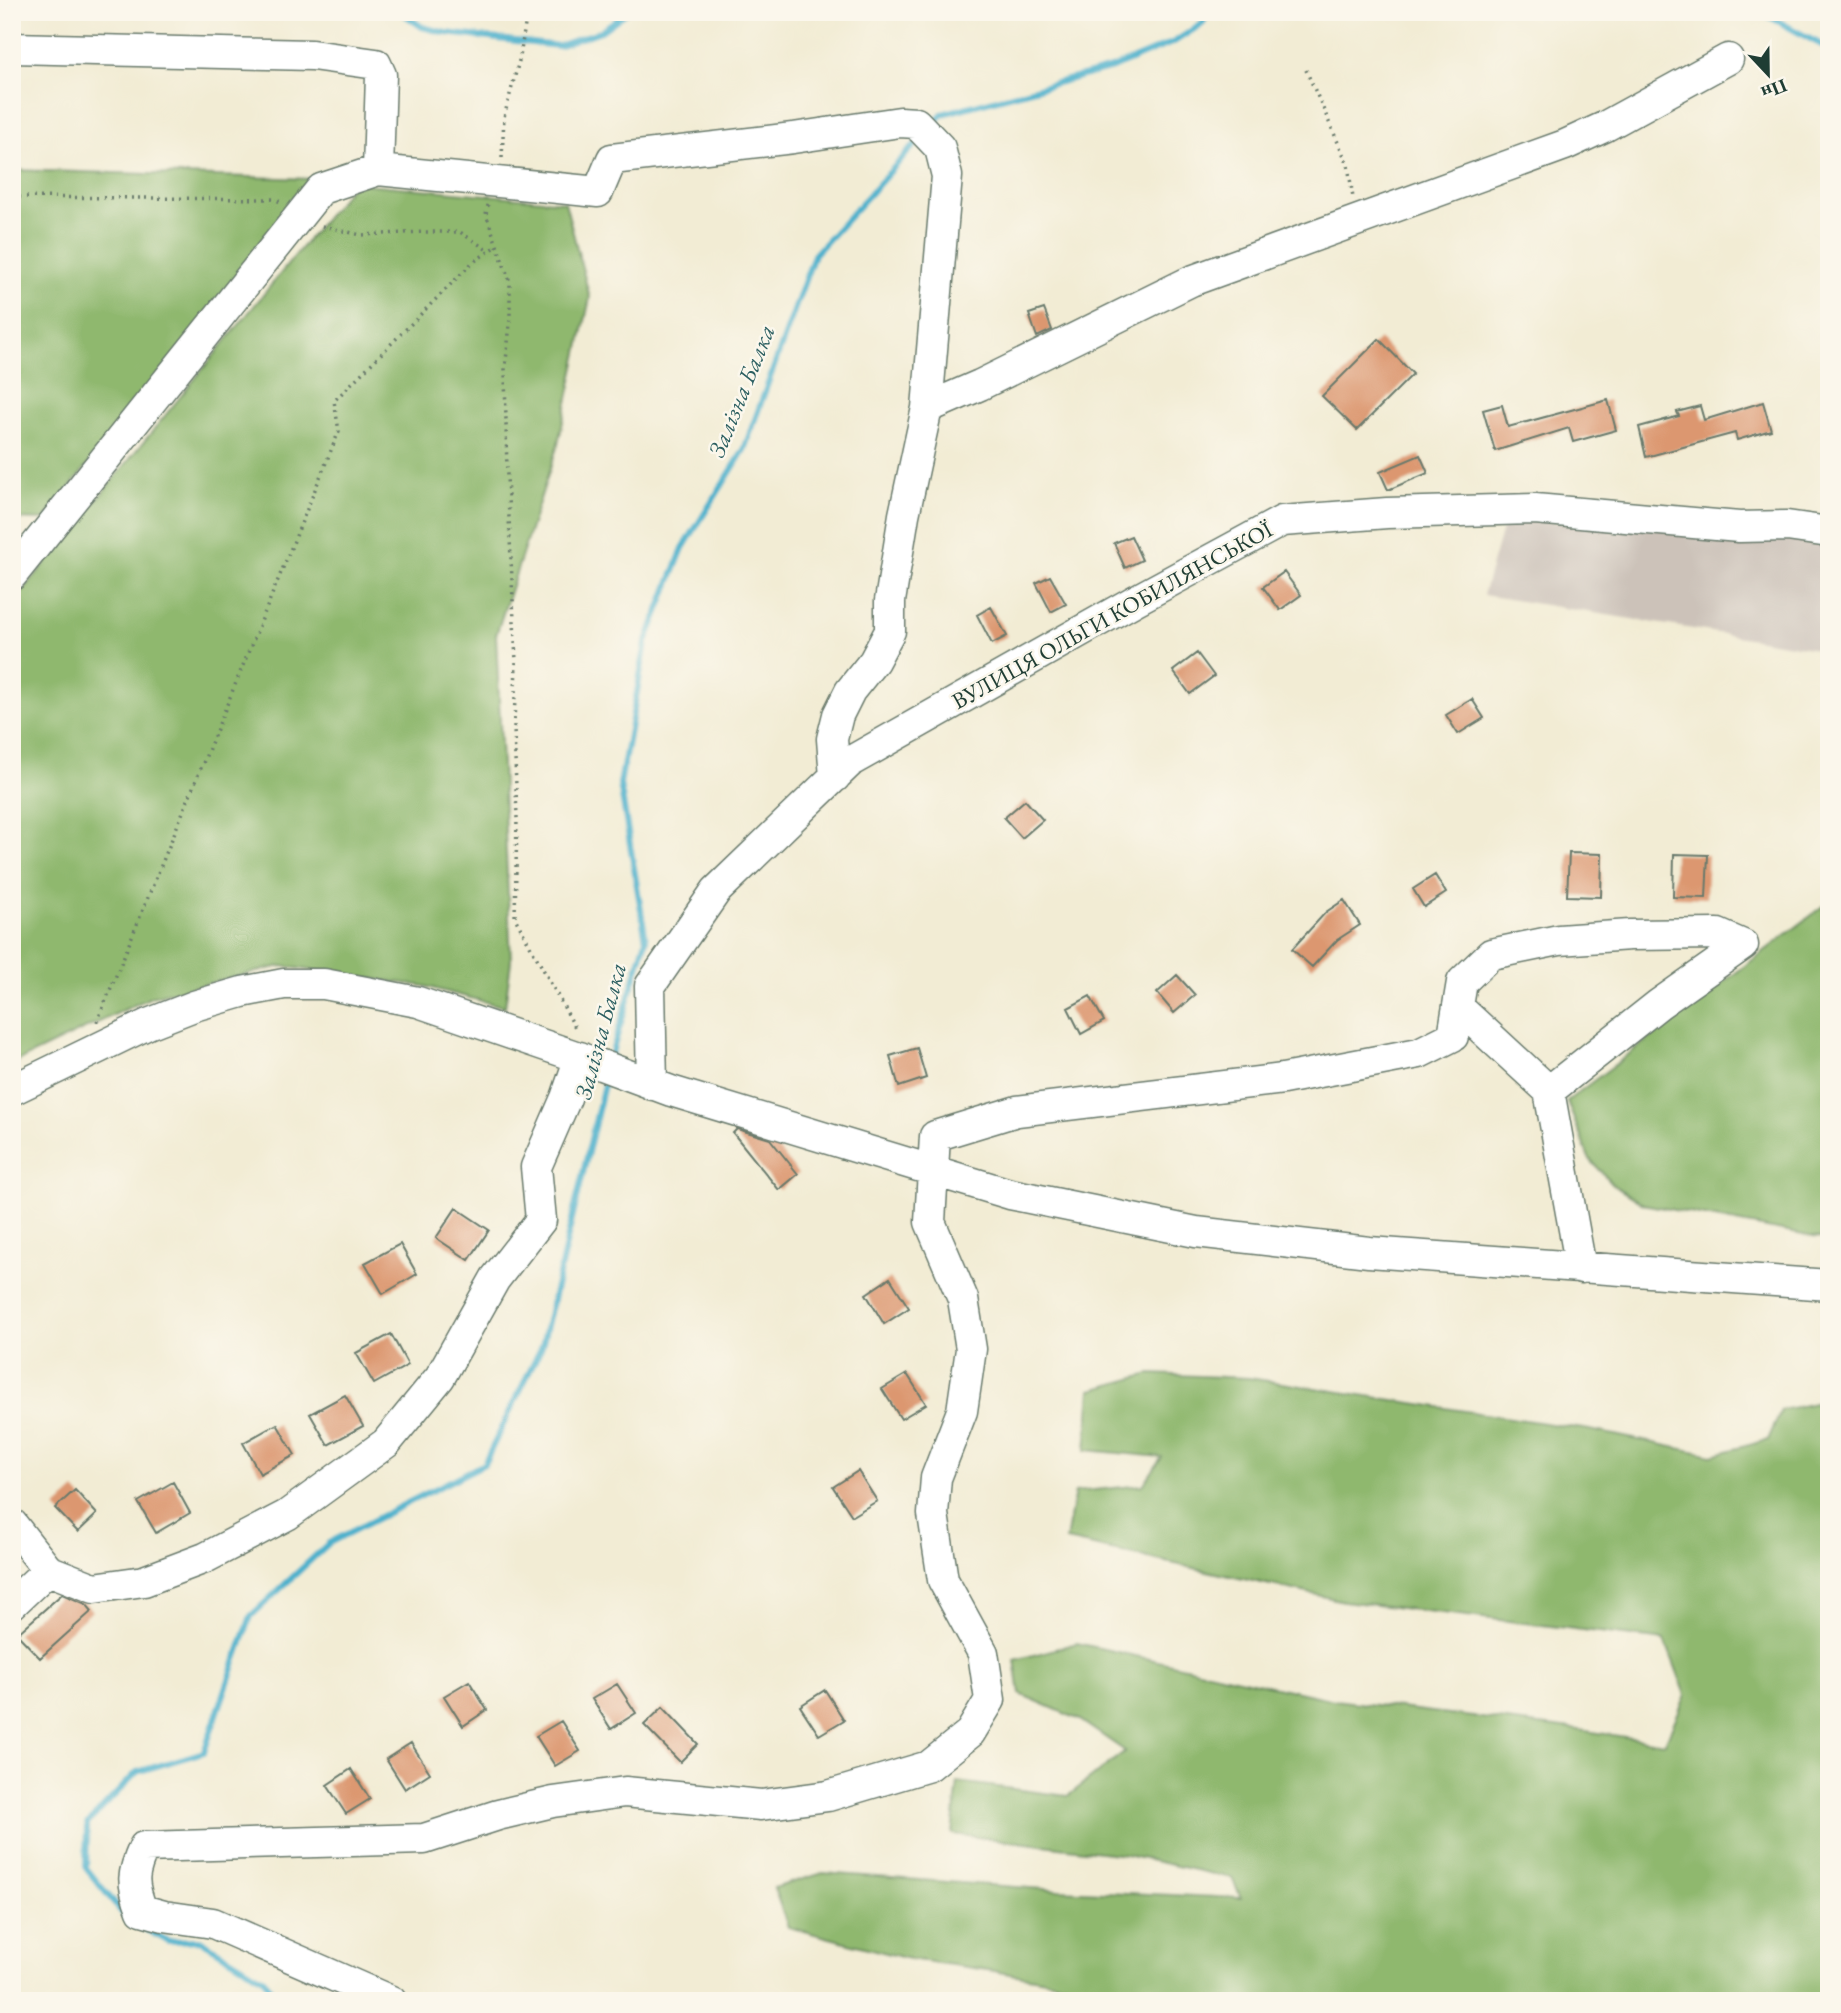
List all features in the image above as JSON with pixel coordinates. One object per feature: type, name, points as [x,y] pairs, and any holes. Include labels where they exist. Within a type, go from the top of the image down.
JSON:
[{"type":"street","points":[[12,48],[312,55],[376,64],[381,75],[378,170]]},
{"type":"street","points":[[927,408],[980,385],[1191,281],[1565,145],[1604,127],[1728,59]]},
{"type":"street","points":[[12,575],[321,189],[378,170],[598,192],[612,159],[793,138],[900,122],[926,132],[943,156],[947,176],[927,408],[904,515],[890,601],[890,631],[874,661],[850,691],[838,715],[832,739],[835,777]]},
{"type":"street","name":"ВУЛИЦЯ ОЛЬГИ КОБИЛЯНСЬКОЇ","points":[[649,1084],[650,986],[716,891],[851,761],[1282,520],[1387,513],[1535,509],[1739,527],[1787,526],[1829,532]]},
{"type":"street","points":[[391,2001],[212,1923],[142,1910],[134,1889],[133,1871],[144,1847],[424,1839],[498,1815],[553,1802],[625,1792],[761,1805],[828,1796],[929,1766],[970,1733],[990,1700],[983,1653],[943,1580],[933,1514],[936,1478],[962,1411],[971,1349],[963,1299],[930,1222],[935,1136],[1017,1111],[1283,1079],[1419,1053],[1453,1036],[1462,982],[1491,954],[1559,940],[1630,935],[1718,934],[1743,945],[1659,1004],[1549,1091]]},
{"type":"street","points":[[12,1090],[194,1006],[242,992],[284,984],[324,984],[418,1002],[589,1060],[649,1084],[1010,1194],[1196,1232],[1369,1252],[1829,1285]]},
{"type":"street","points":[[1458,1007],[1549,1091],[1581,1268]]},
{"type":"street","points":[[12,1524],[48,1570],[94,1588],[144,1581],[205,1558],[287,1515],[386,1443],[440,1377],[495,1279],[541,1220],[537,1167],[566,1098],[589,1060]]},
{"type":"street","points":[[12,1604],[48,1570]]},
{"type":"path","points":[[527,12],[504,117],[503,152],[498,182],[486,214],[510,282],[510,324],[505,370],[516,662],[515,918],[589,1060]]},
{"type":"path","points":[[1306,70],[1348,165],[1356,221]]},
{"type":"path","points":[[12,197],[273,199],[293,206],[305,220],[324,227],[362,235],[460,233],[489,251]]},
{"type":"path","points":[[83,1056],[339,431],[334,401],[472,263],[497,246]]},
{"type":"shaded area","points":[[1505,519],[1829,538],[1829,651],[1483,595]]},
{"type":"green space","points":[[12,170],[314,179],[44,520],[12,519]]},
{"type":"green space","points":[[354,183],[565,202],[590,298],[558,444],[496,635],[511,961],[505,1007],[424,986],[281,966],[151,997],[12,1064],[12,604]]},
{"type":"green space","points":[[1829,902],[1829,1240],[1643,1204],[1613,1185],[1589,1158],[1567,1101]]},
{"type":"green space","points":[[1150,1374],[1249,1378],[1590,1430],[1712,1455],[1768,1440],[1781,1410],[1829,1400],[1829,2001],[1165,2001],[909,1959],[788,1927],[774,1888],[823,1873],[1058,1890],[1241,1898],[1232,1878],[1126,1855],[952,1834],[958,1782],[1068,1796],[1125,1751],[1080,1720],[1020,1694],[1015,1660],[1077,1643],[1334,1700],[1665,1743],[1686,1695],[1665,1640],[1344,1601],[1066,1540],[1075,1492],[1143,1485],[1162,1457],[1086,1450],[1091,1390]]},
{"type":"building","points":[[1044,309],[1052,330],[1037,337],[1029,314]]},
{"type":"building","points":[[1379,339],[1413,374],[1357,430],[1322,396]]},
{"type":"building","points":[[1608,400],[1616,430],[1573,442],[1569,428],[1495,451],[1483,410],[1502,405],[1508,427]]},
{"type":"building","points":[[1763,402],[1771,430],[1737,440],[1735,433],[1646,457],[1639,427],[1679,416],[1677,412],[1700,406],[1704,420]]},
{"type":"building","points":[[1420,455],[1428,473],[1388,490],[1380,472]]},
{"type":"building","points":[[1131,536],[1142,560],[1125,568],[1114,543]]},
{"type":"building","points":[[1284,572],[1301,595],[1280,610],[1263,587]]},
{"type":"building","points":[[1050,576],[1066,604],[1051,612],[1036,583]]},
{"type":"building","points":[[991,607],[1007,636],[992,644],[977,615]]},
{"type":"building","points":[[1197,653],[1214,676],[1190,694],[1173,671]]},
{"type":"building","points":[[1472,699],[1484,718],[1458,734],[1446,715]]},
{"type":"building","points":[[1025,800],[1043,820],[1022,838],[1004,818]]},
{"type":"building","points":[[1569,853],[1602,854],[1601,897],[1567,896]]},
{"type":"building","points":[[1674,854],[1708,855],[1706,898],[1673,897]]},
{"type":"building","points":[[1435,875],[1446,893],[1424,907],[1413,889]]},
{"type":"building","points":[[1344,900],[1360,925],[1337,940],[1312,967],[1292,949],[1326,912]]},
{"type":"building","points":[[1177,975],[1195,995],[1174,1013],[1157,993]]},
{"type":"building","points":[[1090,996],[1104,1021],[1081,1034],[1068,1008]]},
{"type":"building","points":[[917,1048],[926,1078],[899,1087],[890,1056]]},
{"type":"building","points":[[737,1129],[770,1139],[798,1174],[779,1190],[733,1133]]},
{"type":"building","points":[[456,1208],[489,1230],[469,1260],[436,1238]]},
{"type":"building","points":[[400,1244],[417,1274],[383,1294],[365,1263]]},
{"type":"building","points":[[890,1278],[909,1308],[884,1324],[866,1294]]},
{"type":"building","points":[[391,1334],[408,1365],[374,1384],[356,1353]]},
{"type":"building","points":[[907,1374],[926,1404],[901,1419],[882,1389]]},
{"type":"building","points":[[345,1395],[363,1426],[328,1445],[310,1414]]},
{"type":"building","points":[[277,1424],[295,1455],[260,1474],[243,1443]]},
{"type":"building","points":[[858,1471],[877,1501],[852,1516],[833,1487]]},
{"type":"building","points":[[173,1482],[190,1513],[156,1533],[138,1502]]},
{"type":"building","points":[[75,1490],[97,1514],[78,1532],[55,1508]]},
{"type":"building","points":[[62,1594],[86,1604],[92,1611],[40,1658],[17,1634]]},
{"type":"building","points":[[469,1681],[487,1710],[463,1726],[444,1696]]},
{"type":"building","points":[[617,1684],[636,1713],[611,1729],[592,1699]]},
{"type":"building","points":[[825,1690],[844,1720],[819,1735],[800,1706]]},
{"type":"building","points":[[663,1707],[698,1744],[680,1762],[644,1725]]},
{"type":"building","points":[[561,1721],[580,1751],[555,1766],[536,1736]]},
{"type":"building","points":[[411,1743],[430,1773],[405,1789],[386,1759]]},
{"type":"building","points":[[351,1769],[370,1799],[346,1814],[327,1785]]},
{"type":"waterway","points":[[401,12],[422,27],[446,33],[558,46],[601,31],[627,12]]},
{"type":"waterway","name":"Залізна Балка","points":[[930,128],[942,114],[1112,68],[1174,42],[1202,24],[1209,12]]},
{"type":"waterway","name":"Залізна Балка","points":[[1761,12],[1829,49]]},
{"type":"waterway","name":"Залізна Балка","points":[[610,1059],[646,940],[620,784],[646,643],[683,548],[744,450],[814,255],[920,139]]},
{"type":"waterway","name":"Залізна Балка","points":[[278,2001],[264,1979],[200,1940],[168,1941],[128,1920],[86,1868],[87,1824],[137,1772],[204,1752],[251,1616],[329,1543],[484,1464],[542,1346],[606,1076]]}]
